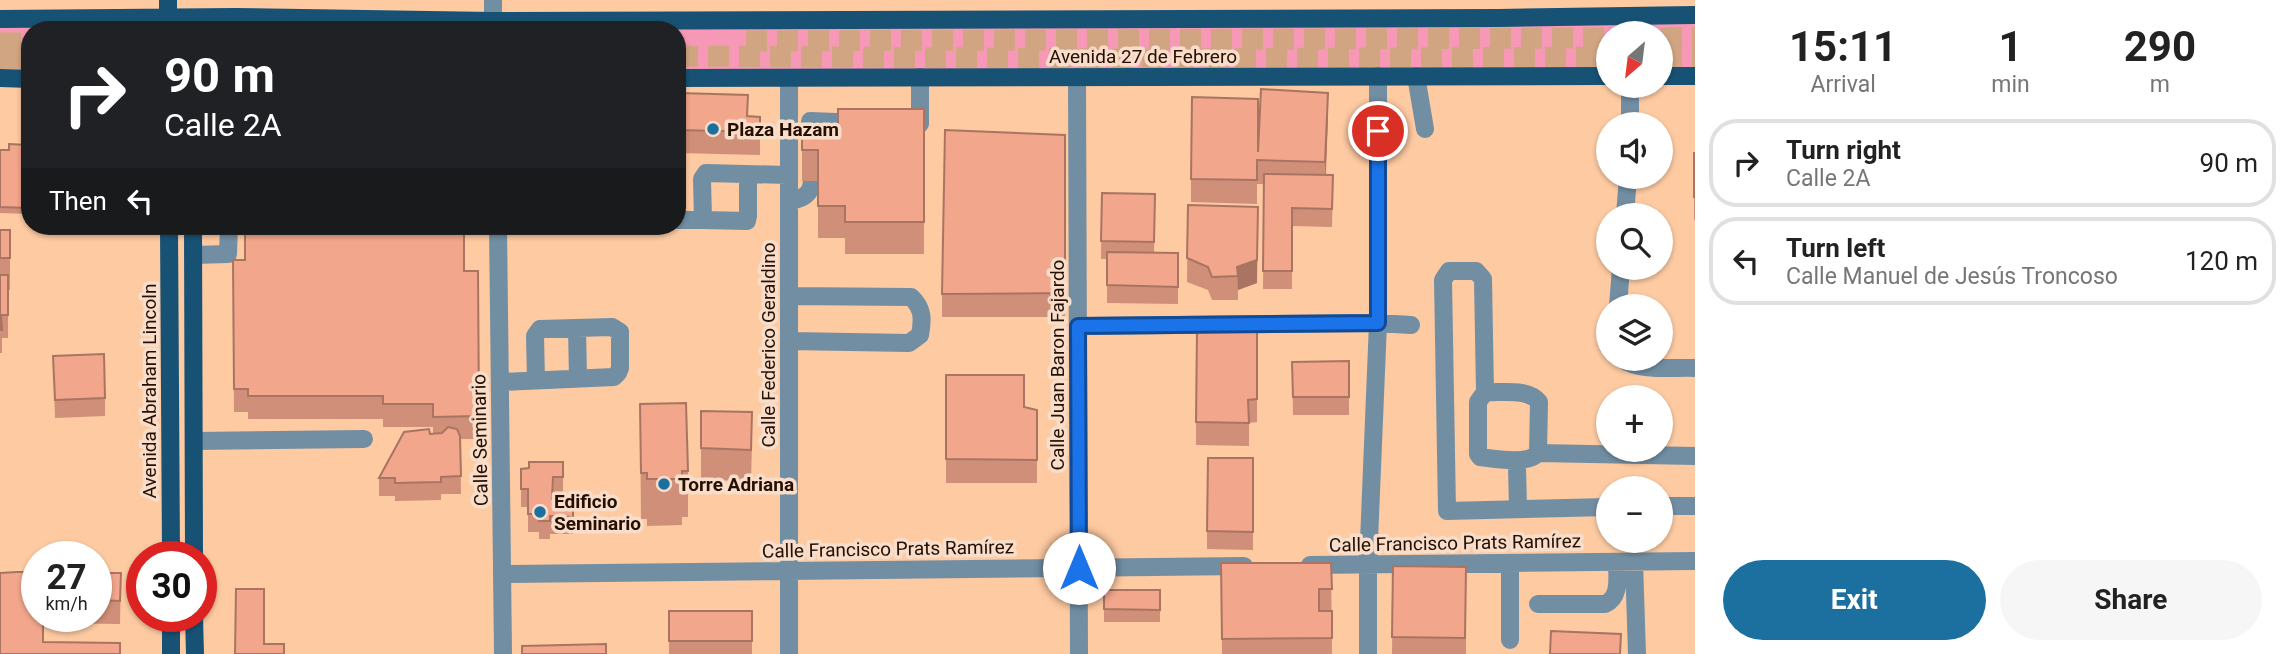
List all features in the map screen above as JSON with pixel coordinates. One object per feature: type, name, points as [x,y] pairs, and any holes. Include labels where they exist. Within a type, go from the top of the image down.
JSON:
[{"type":"main road","name":"Avenida 27 de Febrero","points":[[0,19],[192,16],[493,21],[1695,15]]},
{"type":"main road","name":"Avenida 27 de Febrero","points":[[686,78],[1596,76]]},
{"type":"main road","points":[[1673,76],[1695,76]]},
{"type":"main road","points":[[0,78],[21,79]]},
{"type":"main road","name":"Avenida Abraham Lincoln","points":[[169,235],[171,541]]},
{"type":"main road","points":[[192,235],[194,541]]},
{"type":"main road","points":[[171,632],[171,654]]},
{"type":"main road","points":[[194,632],[195,654]]},
{"type":"street","points":[[493,0],[493,21]]},
{"type":"street","points":[[1368,654],[1368,565],[1378,323],[1378,76]]},
{"type":"street","points":[[1416,76],[1425,129]]},
{"type":"street","points":[[789,116],[803,117],[810,129],[886,123],[920,124],[920,77]]},
{"type":"street","name":"Calle Juan Baron Fajardo","points":[[1077,77],[1079,654]]},
{"type":"street","name":"Calle Federico Geraldino","points":[[789,78],[789,654]]},
{"type":"street","points":[[703,220],[702,179],[706,173],[788,175]]},
{"type":"street","points":[[789,202],[805,197],[812,190],[812,181]]},
{"type":"street","points":[[686,220],[747,221],[748,183]]},
{"type":"street","points":[[193,255],[228,254],[229,235]]},
{"type":"street","name":"Calle Seminario","points":[[498,235],[503,654]]},
{"type":"street","points":[[1485,392],[1529,394],[1539,402],[1538,453],[1531,460],[1484,458],[1478,454],[1478,402],[1485,392],[1483,279],[1476,271],[1449,271],[1443,281],[1447,511],[1596,507]]},
{"type":"street","points":[[789,296],[911,297],[919,304],[923,320],[920,335],[909,343],[789,341]]},
{"type":"street","points":[[1078,326],[1411,325]]},
{"type":"street","points":[[500,382],[614,377],[618,373],[621,332],[612,327],[536,331],[536,380]]},
{"type":"street","points":[[577,328],[578,378]]},
{"type":"street","points":[[1673,367],[1695,368]]},
{"type":"street","points":[[194,441],[365,439]]},
{"type":"street","points":[[1538,453],[1695,456]]},
{"type":"street","points":[[1514,461],[1517,466],[1518,509]]},
{"type":"street","points":[[1673,506],[1695,506]]},
{"type":"street","name":"Calle Francisco Prats Ramírez","points":[[1299,566],[1695,561]]},
{"type":"street","points":[[1538,604],[1605,604],[1612,601],[1626,562]]},
{"type":"street","points":[[1626,562],[1637,654]]},
{"type":"street","points":[[1510,563],[1510,640]]},
{"type":"street","name":"Calle Francisco Prats Ramírez","points":[[502,574],[1258,566]]},
{"type":"shaded area","points":[[1695,20],[1695,70],[1673,70],[1673,21],[1596,21],[1596,70],[686,71],[686,26]]},
{"type":"shaded area","points":[[0,26],[21,26],[21,73],[0,73]]},
{"type":"building","points":[[1261,89],[1328,93],[1325,162],[1257,160],[1257,180],[1191,179],[1192,97],[1258,99],[1258,152]]},
{"type":"building","points":[[686,93],[748,95],[747,116],[760,117],[760,132],[686,130]]},
{"type":"building","points":[[838,109],[924,109],[924,222],[845,222],[845,206],[818,206],[818,150],[802,150],[802,129],[838,129]]},
{"type":"building","points":[[945,130],[1065,135],[1065,293],[942,294]]},
{"type":"building","points":[[9,144],[21,145],[21,208],[0,207],[0,150],[9,150]]},
{"type":"building","points":[[1695,153],[1695,197],[1694,197]]},
{"type":"building","points":[[1264,174],[1333,175],[1332,209],[1292,208],[1292,271],[1263,271]]},
{"type":"building","points":[[1102,193],[1155,194],[1154,242],[1101,241]]},
{"type":"building","points":[[1188,205],[1258,207],[1257,260],[1237,267],[1238,276],[1212,277],[1208,267],[1187,258]]},
{"type":"building","points":[[0,230],[10,230],[10,258],[0,258]]},
{"type":"building","points":[[245,235],[464,235],[464,271],[478,271],[479,416],[433,417],[433,404],[383,404],[383,396],[248,396],[248,389],[234,389],[233,260],[245,260]]},
{"type":"building","points":[[1107,252],[1178,253],[1178,287],[1107,285]]},
{"type":"building","points":[[0,275],[8,275],[8,315],[1,315],[2,330],[0,330]]},
{"type":"building","points":[[1197,330],[1257,332],[1257,399],[1248,400],[1249,423],[1196,422]]},
{"type":"building","points":[[104,354],[105,398],[55,400],[53,356]]},
{"type":"building","points":[[1349,361],[1349,397],[1293,397],[1292,362]]},
{"type":"building","points":[[946,375],[1024,375],[1024,407],[1037,410],[1037,460],[946,459]]},
{"type":"building","points":[[686,403],[688,471],[682,471],[682,479],[647,479],[647,473],[641,473],[640,404]]},
{"type":"building","points":[[701,411],[752,412],[751,450],[701,448]]},
{"type":"building","points":[[448,427],[457,429],[460,436],[461,476],[441,477],[441,482],[395,483],[395,478],[379,478],[404,432],[429,429],[430,434],[442,433]]},
{"type":"building","points":[[1208,458],[1253,458],[1253,532],[1207,531]]},
{"type":"building","points":[[529,462],[563,462],[563,477],[553,477],[552,499],[573,499],[573,517],[550,516],[550,521],[539,521],[539,514],[528,514],[528,489],[521,489],[521,469],[529,468]]},
{"type":"building","points":[[1221,563],[1331,563],[1332,589],[1319,589],[1319,611],[1332,611],[1332,638],[1222,639]]},
{"type":"building","points":[[1393,566],[1466,567],[1465,638],[1392,637]]},
{"type":"building","points":[[21,572],[21,632],[43,632],[43,642],[120,643],[120,654],[0,654],[0,573]]},
{"type":"building","points":[[112,573],[121,573],[120,601],[112,601]]},
{"type":"building","points":[[236,589],[264,589],[264,644],[284,644],[284,654],[235,654]]},
{"type":"building","points":[[1104,590],[1160,590],[1160,610],[1104,609]]},
{"type":"building","points":[[669,611],[752,611],[752,641],[669,641]]},
{"type":"building","points":[[1551,631],[1621,634],[1620,654],[1550,654]]},
{"type":"building","points":[[606,644],[606,654],[522,654],[522,646]]},
{"type":"tunnel","points":[[1673,38],[1695,37]]},
{"type":"tunnel","points":[[746,41],[1596,38]]},
{"type":"tunnel","points":[[0,43],[21,43]]},
{"type":"tunnel","points":[[686,56],[1128,59],[1596,57]]},
{"type":"tunnel","points":[[1673,57],[1695,57]]},
{"type":"tunnel","points":[[0,60],[21,60]]},
{"type":"place","name":"Plaza Hazam","points":[[713,129]]},
{"type":"place","name":"Torre Adriana","points":[[664,484]]},
{"type":"place","name":"Edificio Seminario","points":[[540,512]]},
{"type":"route","points":[[1079,568],[1078,326],[1378,323],[1378,131]]}]
